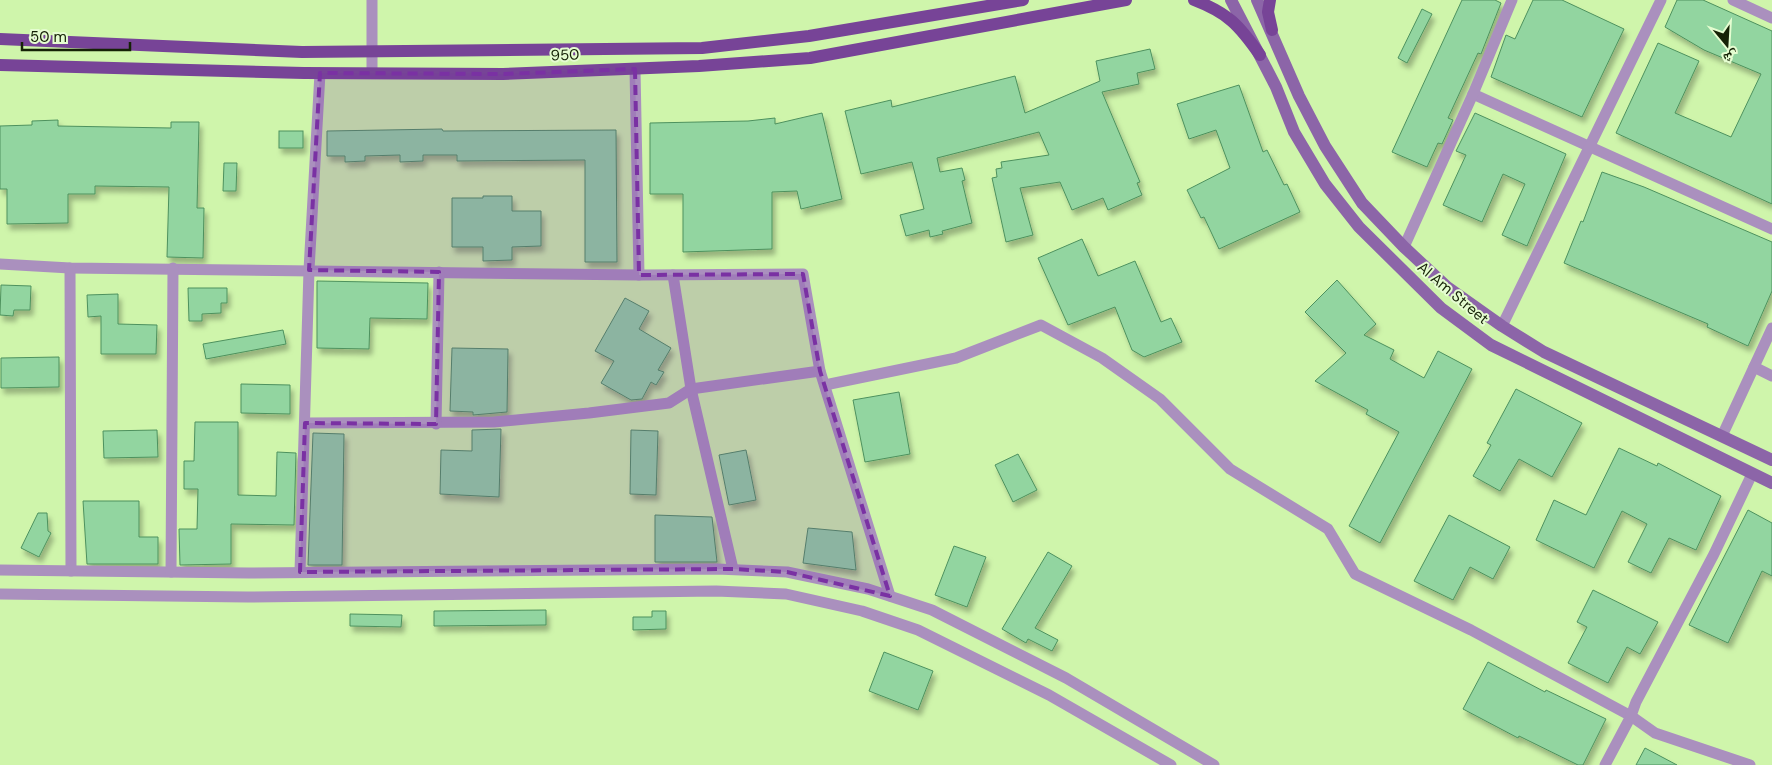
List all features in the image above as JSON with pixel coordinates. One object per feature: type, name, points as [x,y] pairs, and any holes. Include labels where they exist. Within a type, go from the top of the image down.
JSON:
[{"type":"main road","name":"950","points":[[0,38],[302,52],[372,53],[702,48],[809,36],[1023,0]]},
{"type":"main road","name":"950","points":[[0,65],[320,73],[503,74],[635,69],[810,58],[1126,0]]},
{"type":"main road","points":[[1194,0],[1217,9],[1242,29],[1260,55]]},
{"type":"main road","name":"Al Am Street","points":[[1231,0],[1260,55],[1294,132],[1325,184],[1358,227],[1441,308],[1491,345],[1772,483]]},
{"type":"main road","name":"Al Am Street","points":[[1257,0],[1272,30],[1299,96],[1325,146],[1362,203],[1447,287],[1502,326],[1544,352],[1772,460]]},
{"type":"main road","points":[[1270,0],[1268,12],[1272,30]]},
{"type":"street","points":[[372,0],[372,73]]},
{"type":"street","points":[[1404,246],[1474,94],[1512,0]]},
{"type":"street","points":[[1502,326],[1661,0]]},
{"type":"street","points":[[1733,0],[1772,18]]},
{"type":"street","points":[[635,69],[639,275]]},
{"type":"street","points":[[300,572],[309,270],[320,73]]},
{"type":"street","points":[[1474,94],[1589,148],[1772,229]]},
{"type":"street","points":[[0,264],[70,268],[639,275],[803,274],[820,371],[890,596]]},
{"type":"street","points":[[70,268],[71,571]]},
{"type":"street","points":[[171,572],[173,268]]},
{"type":"street","points":[[436,424],[439,272]]},
{"type":"street","points":[[673,275],[690,388],[733,569]]},
{"type":"street","points":[[824,385],[956,358],[1041,325],[1102,358],[1160,399],[1230,469],[1328,530],[1355,574],[1471,630],[1632,716],[1655,733],[1750,765]]},
{"type":"street","points":[[1722,436],[1772,328]]},
{"type":"street","points":[[1754,367],[1772,376]]},
{"type":"street","points":[[305,423],[436,424],[494,422],[669,404],[690,388],[820,371]]},
{"type":"street","points":[[1605,765],[1714,554],[1752,474]]},
{"type":"street","points":[[0,570],[300,572],[733,569],[786,572],[868,589],[932,610],[1066,678],[1214,765]]},
{"type":"street","points":[[0,594],[247,597],[716,591],[786,594],[862,611],[918,630],[1050,695],[1171,765]]},
{"type":"highlighted area","points":[[635,69],[639,275],[803,274],[820,371],[890,596],[787,572],[733,569],[300,572],[305,423],[436,424],[439,272],[309,270],[320,73],[503,74]]},
{"type":"building","points":[[1462,0],[1495,0],[1501,3],[1481,54],[1478,53],[1448,118],[1453,120],[1442,144],[1438,143],[1427,167],[1392,152]]},
{"type":"building","points":[[1533,0],[1562,0],[1624,29],[1582,117],[1491,77],[1506,35],[1515,39]]},
{"type":"building","points":[[1677,0],[1703,0],[1772,31],[1772,204],[1616,133],[1658,43],[1699,61],[1675,113],[1731,137],[1761,74],[1704,50],[1665,27]]},
{"type":"building","points":[[1422,9],[1432,14],[1407,63],[1398,58]]},
{"type":"building","points":[[1150,49],[1155,69],[1137,73],[1139,84],[1102,92],[1140,182],[1137,183],[1142,195],[1108,210],[1103,198],[1072,210],[1060,182],[1020,188],[1033,235],[1006,242],[992,178],[997,177],[996,169],[1002,168],[1001,162],[1049,155],[1039,132],[937,158],[940,172],[962,168],[965,180],[962,181],[972,223],[942,231],[943,234],[930,237],[929,230],[906,236],[900,215],[924,209],[912,162],[861,174],[845,111],[891,100],[892,107],[1015,76],[1025,113],[1100,81],[1096,61]]},
{"type":"building","points":[[1239,85],[1263,152],[1267,150],[1284,185],[1287,184],[1300,212],[1219,249],[1204,217],[1201,218],[1187,190],[1230,168],[1216,130],[1189,139],[1177,104]]},
{"type":"building","points":[[822,113],[842,199],[801,209],[797,191],[772,192],[772,249],[683,252],[683,194],[650,194],[650,123],[748,121],[775,118],[775,124]]},
{"type":"building","points":[[1475,113],[1566,154],[1527,246],[1502,235],[1525,184],[1503,174],[1482,222],[1443,205],[1466,155],[1456,151]]},
{"type":"building","points":[[58,120],[58,126],[171,128],[171,122],[199,122],[197,208],[204,208],[203,258],[167,257],[169,187],[95,186],[95,194],[68,194],[68,223],[7,224],[7,189],[0,189],[0,126],[32,125],[32,121]]},
{"type":"building","points":[[442,129],[443,131],[616,130],[617,262],[585,262],[585,160],[457,161],[457,155],[423,155],[423,161],[400,162],[400,155],[365,156],[365,161],[345,162],[345,156],[327,156],[327,131]]},
{"type":"building","points":[[279,131],[303,131],[303,148],[279,148]]},
{"type":"building","points":[[224,163],[237,163],[236,191],[223,191]]},
{"type":"building","points":[[1602,172],[1644,187],[1772,242],[1772,291],[1748,346],[1707,327],[1708,324],[1564,263],[1581,221],[1583,222]]},
{"type":"building","points":[[483,196],[512,196],[512,211],[541,211],[541,246],[512,247],[512,260],[483,261],[483,247],[452,247],[452,198],[483,198]]},
{"type":"building","points":[[1082,239],[1098,276],[1135,261],[1161,322],[1171,318],[1182,342],[1144,357],[1132,350],[1115,307],[1068,325],[1038,258]]},
{"type":"building","points":[[1337,280],[1376,324],[1364,335],[1394,350],[1390,359],[1424,378],[1438,351],[1472,369],[1380,543],[1349,526],[1399,432],[1366,414],[1368,410],[1315,381],[1346,353],[1305,312]]},
{"type":"building","points":[[317,281],[428,283],[427,319],[370,318],[369,349],[317,348]]},
{"type":"building","points":[[1,285],[31,286],[30,310],[14,310],[13,316],[0,315]]},
{"type":"building","points":[[188,288],[227,288],[227,303],[221,303],[221,313],[202,314],[202,321],[189,321]]},
{"type":"building","points":[[118,294],[118,324],[157,325],[156,354],[101,354],[101,316],[88,317],[87,295]]},
{"type":"building","points":[[625,298],[649,311],[639,329],[671,348],[658,370],[664,372],[656,385],[651,382],[642,399],[631,400],[601,383],[614,361],[595,351]]},
{"type":"building","points":[[283,330],[286,344],[206,359],[203,344]]},
{"type":"building","points":[[452,348],[508,349],[507,412],[473,415],[473,412],[450,411]]},
{"type":"building","points":[[59,357],[59,387],[1,388],[1,358]]},
{"type":"building","points":[[241,384],[290,385],[290,414],[241,413]]},
{"type":"building","points":[[1516,389],[1582,423],[1552,477],[1519,459],[1500,491],[1473,476],[1491,445],[1487,443]]},
{"type":"building","points":[[899,392],[910,454],[865,462],[853,400]]},
{"type":"building","points":[[195,422],[238,422],[238,495],[276,496],[277,452],[296,453],[294,525],[231,524],[231,564],[180,565],[179,529],[197,529],[198,489],[184,489],[184,461],[194,461]]},
{"type":"building","points":[[501,429],[499,497],[440,494],[441,450],[472,451],[472,430]]},
{"type":"building","points":[[157,430],[158,457],[104,458],[103,431]]},
{"type":"building","points":[[631,430],[658,431],[656,495],[630,494]]},
{"type":"building","points":[[313,433],[344,434],[342,565],[308,565]]},
{"type":"building","points":[[1619,448],[1657,466],[1658,463],[1721,496],[1696,550],[1669,538],[1651,573],[1628,562],[1647,524],[1622,511],[1594,568],[1536,540],[1554,500],[1586,515]]},
{"type":"building","points":[[746,450],[756,500],[729,505],[719,455]]},
{"type":"building","points":[[1018,454],[1037,490],[1013,502],[995,465]]},
{"type":"building","points":[[83,501],[139,501],[139,537],[158,537],[158,564],[87,564]]},
{"type":"building","points":[[1748,510],[1772,523],[1772,576],[1762,571],[1728,643],[1689,625]]},
{"type":"building","points":[[38,513],[47,513],[48,531],[51,533],[39,557],[21,548]]},
{"type":"building","points":[[655,515],[712,517],[717,562],[655,562]]},
{"type":"building","points":[[1449,515],[1510,547],[1493,579],[1470,567],[1453,600],[1414,581]]},
{"type":"building","points":[[808,528],[852,532],[856,570],[803,563]]},
{"type":"building","points":[[954,546],[986,557],[967,607],[935,595]]},
{"type":"building","points":[[1048,552],[1072,566],[1035,628],[1058,640],[1052,651],[1028,639],[1026,643],[1002,629]]},
{"type":"building","points":[[1593,590],[1658,622],[1640,654],[1627,647],[1608,683],[1568,663],[1587,627],[1577,622]]},
{"type":"building","points":[[546,610],[546,625],[434,626],[434,611]]},
{"type":"building","points":[[652,611],[666,611],[666,629],[633,630],[633,617],[652,617]]},
{"type":"building","points":[[350,614],[402,615],[401,627],[350,626]]},
{"type":"building","points":[[884,652],[933,671],[918,710],[869,691]]},
{"type":"building","points":[[1488,662],[1545,692],[1546,690],[1606,719],[1583,765],[1578,765],[1519,736],[1518,738],[1463,709]]},
{"type":"building","points":[[1645,748],[1677,765],[1636,765]]}]
